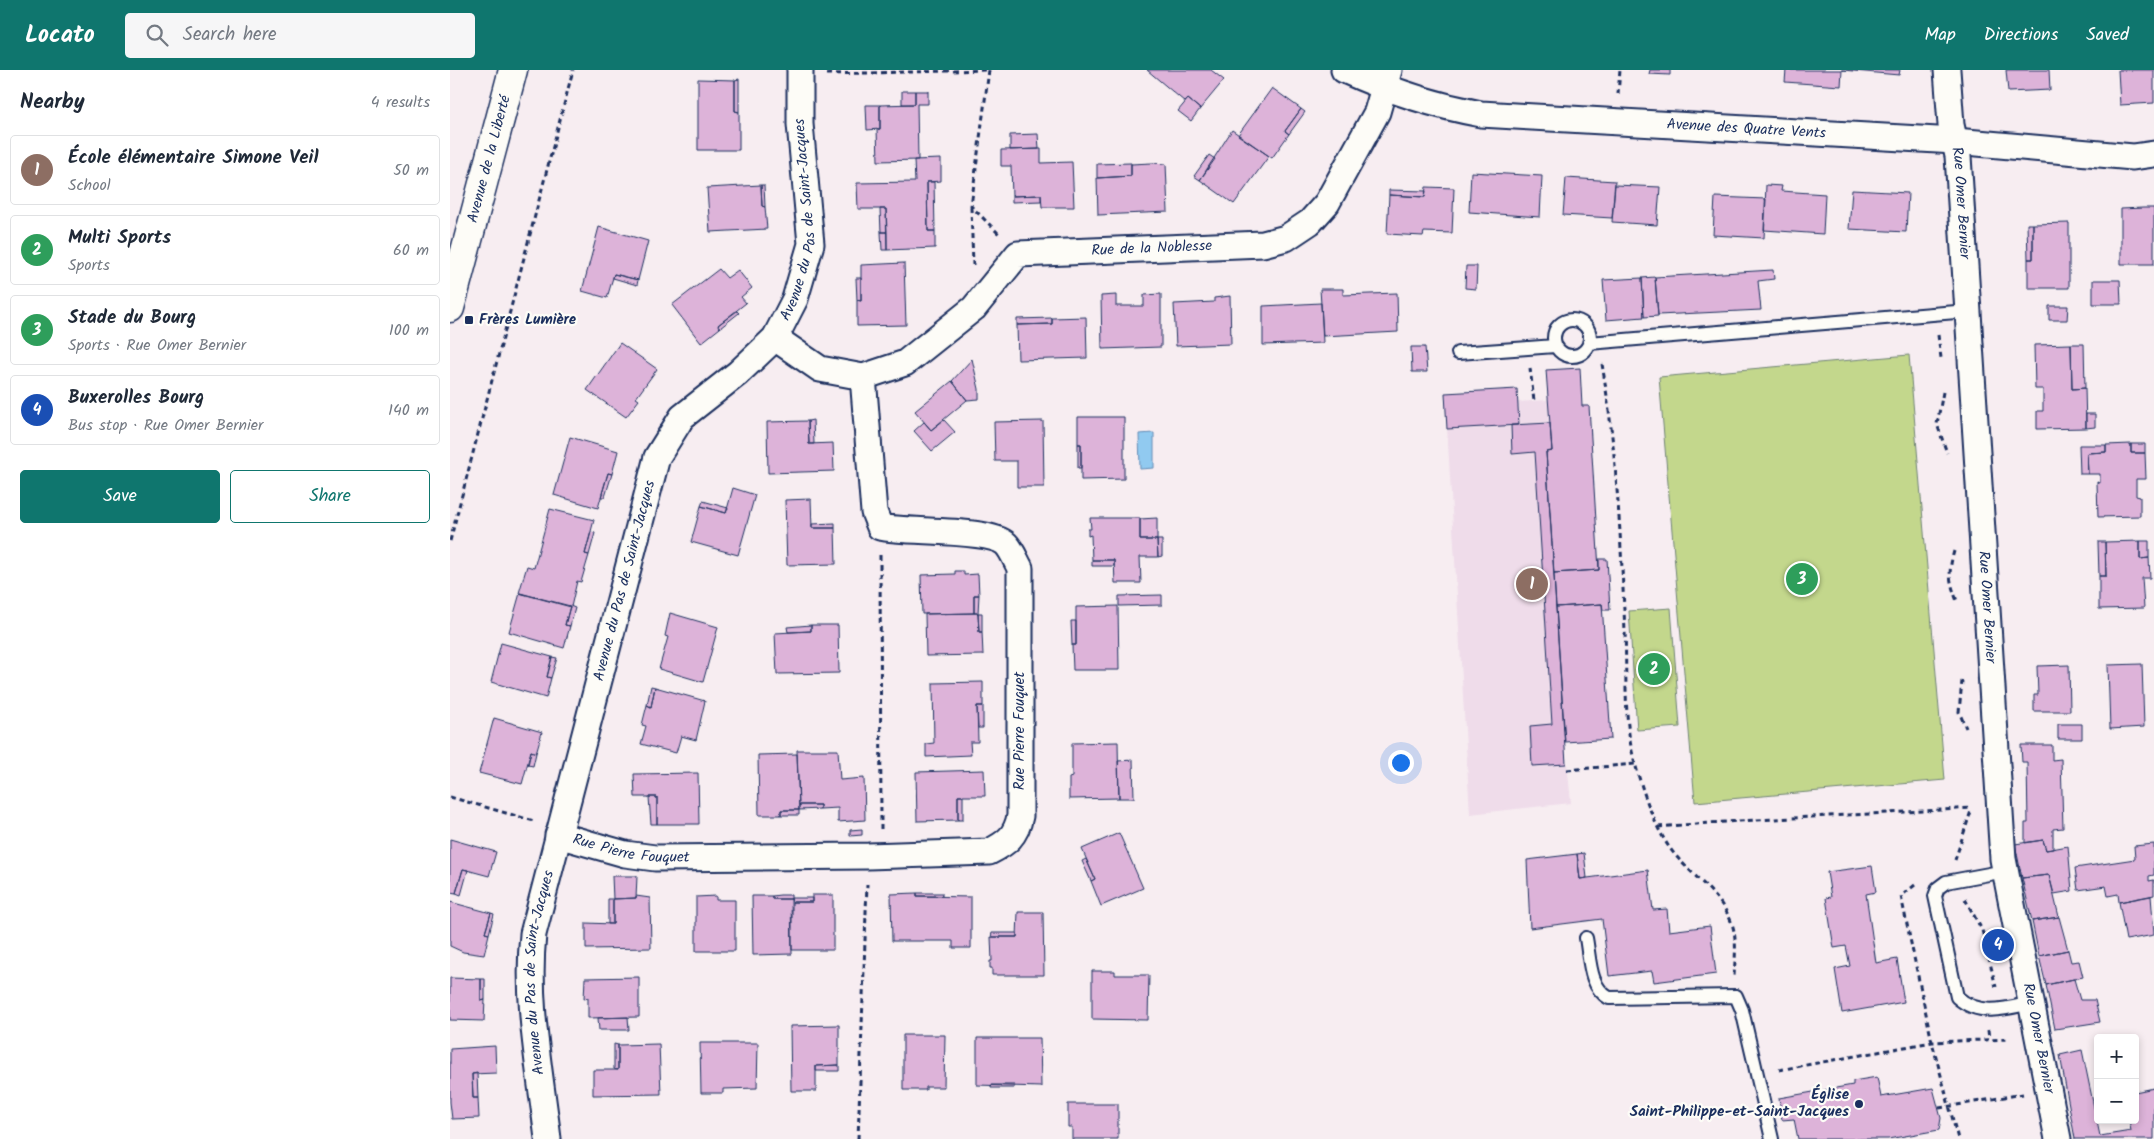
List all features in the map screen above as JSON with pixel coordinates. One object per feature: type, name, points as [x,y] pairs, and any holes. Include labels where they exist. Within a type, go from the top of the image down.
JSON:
[{"type":"street","name":"Avenue de la Liberté","points":[[450,308],[513,70]]},
{"type":"street","name":"Avenue des Quatre Vents","points":[[1344,70],[1387,79],[1438,106],[1481,114],[1955,141],[2133,157],[2154,154]]},
{"type":"street","name":"Rue Omer Bernier","points":[[1947,70],[1951,125],[1955,141],[1968,311],[2006,871],[2058,1139]]},
{"type":"street","name":"Avenue du Pas de Saint-Jacques","points":[[548,1139],[531,996],[530,962],[533,934],[657,457],[682,417],[738,373],[775,338],[795,300],[811,244],[800,124],[799,72]]},
{"type":"street","name":"Rue de la Noblesse","points":[[1018,254],[1263,244],[1286,238],[1310,222],[1327,203],[1377,112],[1387,79]]},
{"type":"street","points":[[775,338],[820,369],[863,377],[905,363],[974,308],[1018,254]]},
{"type":"street","points":[[863,377],[874,512],[880,527]]},
{"type":"street","name":"Rue Pierre Fouquet","points":[[558,835],[625,854],[655,858],[982,853],[989,852],[1006,844],[1017,831],[1020,816],[1020,568],[1006,543],[982,534],[897,531],[880,527]]},
{"type":"lane","points":[[1595,343],[1585,326],[1576,320],[1565,321],[1556,329],[1554,335],[1556,346],[1564,354],[1570,356],[1581,352],[1595,343],[1968,311]]},
{"type":"lane","points":[[1458,353],[1556,346]]},
{"type":"lane","points":[[2006,871],[1946,882],[1938,888],[1935,896],[1957,997],[1965,1004],[1993,1012],[2032,1003]]},
{"type":"lane","points":[[1586,938],[1593,981],[1600,993],[1609,998],[1736,996],[1742,1010],[1772,1139]]},
{"type":"path","points":[[450,541],[574,70]]},
{"type":"path","points":[[799,72],[989,70],[971,206],[974,308]]},
{"type":"path","points":[[971,206],[1018,254]]},
{"type":"path","points":[[1595,343],[1608,401],[1621,562],[1628,736],[1635,764],[1658,828],[1671,850],[1719,902],[1732,926],[1736,949],[1734,980],[1736,996]]},
{"type":"path","points":[[1528,348],[1534,401]]},
{"type":"path","points":[[858,1139],[874,856],[880,527]]},
{"type":"path","points":[[1567,770],[1635,764]]},
{"type":"path","points":[[450,797],[543,824],[558,835]]},
{"type":"path","points":[[1658,828],[1752,819],[1847,817],[1972,808]]},
{"type":"path","points":[[1923,879],[1901,896],[1932,1042],[1958,1139]]},
{"type":"path","points":[[1757,1074],[1932,1042],[2038,1038]]},
{"type":"path","points":[[1939,1108],[2048,1090]]},
{"type":"shaded area","points":[[1580,368],[1582,406],[1589,406],[1599,559],[1607,559],[1610,610],[1603,611],[1611,739],[1565,742],[1571,803],[1470,814],[1445,393],[1517,389],[1518,402],[1548,400],[1546,370]]},
{"type":"green space","points":[[1909,355],[1945,780],[1695,802],[1659,377]]},
{"type":"green space","points":[[1671,608],[1680,727],[1637,730],[1629,611]]},
{"type":"water","points":[[1154,433],[1154,468],[1140,469],[1139,434]]},
{"type":"building","points":[[1147,70],[1211,70],[1224,80],[1200,109],[1188,99],[1185,102]]},
{"type":"building","points":[[1650,70],[1670,70],[1670,75],[1649,74]]},
{"type":"building","points":[[1786,70],[1842,70],[1841,86],[1785,82]]},
{"type":"building","points":[[1842,70],[1900,70],[1899,75]]},
{"type":"building","points":[[2006,70],[2049,70],[2050,90],[2008,92]]},
{"type":"building","points":[[2118,70],[2154,70],[2154,103],[2120,105]]},
{"type":"building","points":[[698,79],[735,80],[735,111],[739,112],[739,150],[698,150]]},
{"type":"building","points":[[739,79],[739,112],[735,111],[735,80]]},
{"type":"building","points":[[1272,88],[1301,109],[1285,131],[1289,134],[1272,158],[1238,135]]},
{"type":"building","points":[[902,91],[915,91],[915,104],[902,104]]},
{"type":"building","points":[[915,91],[928,91],[928,104],[917,104],[918,160],[878,161],[877,129],[880,129],[880,105],[915,104]]},
{"type":"building","points":[[1188,99],[1200,109],[1191,121],[1178,111]]},
{"type":"building","points":[[866,105],[880,105],[880,129],[867,130]]},
{"type":"building","points":[[1301,109],[1305,112],[1289,134],[1285,131]]},
{"type":"building","points":[[1232,130],[1269,156],[1234,204],[1200,180]]},
{"type":"building","points":[[1038,134],[1039,149],[1010,150],[1010,135]]},
{"type":"building","points":[[1041,149],[1041,163],[1072,162],[1074,207],[1042,207],[1041,195],[1012,196],[1011,166],[1001,166],[1001,150]]},
{"type":"building","points":[[1209,155],[1215,159],[1200,180],[1194,176]]},
{"type":"building","points":[[941,159],[941,181],[927,182],[928,231],[935,231],[935,248],[887,250],[886,209],[858,209],[857,183],[915,182],[914,160]]},
{"type":"building","points":[[1131,163],[1131,176],[1097,178],[1097,164]]},
{"type":"building","points":[[1131,164],[1166,164],[1168,212],[1098,215],[1097,178],[1131,176]]},
{"type":"building","points":[[1471,172],[1542,176],[1540,217],[1469,212]]},
{"type":"building","points":[[1566,178],[1615,181],[1612,218],[1563,215]]},
{"type":"building","points":[[927,182],[934,182],[935,231],[928,231]]},
{"type":"building","points":[[761,185],[764,185],[765,207],[762,206]]},
{"type":"building","points":[[761,185],[762,206],[765,207],[767,229],[710,232],[707,188]]},
{"type":"building","points":[[1615,185],[1660,187],[1657,225],[1612,222]]},
{"type":"building","points":[[1766,185],[1782,186],[1781,191],[1825,194],[1823,234],[1764,230]]},
{"type":"building","points":[[1426,187],[1454,188],[1452,233],[1424,232],[1423,236],[1387,234],[1389,195],[1425,197]]},
{"type":"building","points":[[1389,190],[1426,191],[1425,197],[1389,195]]},
{"type":"building","points":[[1852,190],[1908,193],[1906,232],[1849,229]]},
{"type":"building","points":[[1041,195],[1041,201],[1012,202],[1012,196]]},
{"type":"building","points":[[1715,197],[1766,199],[1764,238],[1713,235]]},
{"type":"building","points":[[2154,208],[2154,264],[2121,264],[2121,209]]},
{"type":"building","points":[[880,209],[886,209],[887,232],[881,232]]},
{"type":"building","points":[[2069,223],[2069,288],[2028,288],[2028,259],[2033,259],[2033,224]]},
{"type":"building","points":[[2027,224],[2033,224],[2033,259],[2028,259]]},
{"type":"building","points":[[599,227],[648,241],[638,280],[614,274],[607,298],[582,291]]},
{"type":"building","points":[[881,232],[887,232],[887,250],[882,250]]},
{"type":"building","points":[[904,263],[906,325],[857,326],[857,300],[861,301],[861,265]]},
{"type":"building","points":[[1466,266],[1477,266],[1476,289],[1465,288]]},
{"type":"building","points":[[719,269],[727,278],[738,270],[752,288],[741,297],[746,303],[718,325],[720,328],[701,343],[672,305]]},
{"type":"building","points":[[1773,270],[1774,279],[1758,281],[1761,310],[1658,315],[1655,277]]},
{"type":"building","points":[[614,274],[638,280],[637,285],[613,278]]},
{"type":"building","points":[[1655,277],[1658,316],[1644,317],[1642,278]]},
{"type":"building","points":[[856,278],[861,278],[861,301],[857,300]]},
{"type":"building","points":[[1642,278],[1644,317],[1606,320],[1603,280]]},
{"type":"building","points":[[2093,280],[2120,280],[2121,304],[2093,304]]},
{"type":"building","points":[[1320,289],[1343,289],[1343,295],[1397,293],[1398,332],[1323,336]]},
{"type":"building","points":[[1161,294],[1161,347],[1102,349],[1101,296],[1116,295],[1116,306],[1144,306],[1144,295]]},
{"type":"building","points":[[1230,296],[1231,344],[1176,346],[1174,304],[1214,302],[1214,298]]},
{"type":"building","points":[[1321,303],[1323,343],[1263,345],[1263,306]]},
{"type":"building","points":[[2049,306],[2068,306],[2067,320],[2049,320]]},
{"type":"building","points":[[737,311],[739,313],[720,328],[718,325]]},
{"type":"building","points":[[1086,317],[1087,358],[1018,360],[1017,325],[1052,324],[1052,318]]},
{"type":"building","points":[[1052,318],[1052,324],[1017,325],[1017,319]]},
{"type":"building","points":[[620,343],[657,369],[636,398],[639,400],[626,417],[587,390]]},
{"type":"building","points":[[2071,344],[2072,389],[2085,388],[2086,428],[2037,429],[2037,411],[2043,411],[2043,389],[2035,389],[2034,345]]},
{"type":"building","points":[[2071,344],[2084,344],[2085,388],[2072,389]]},
{"type":"building","points":[[1411,347],[1425,347],[1427,372],[1412,372]]},
{"type":"building","points":[[972,359],[979,389],[979,399],[967,400],[952,381]]},
{"type":"building","points":[[1580,368],[1582,406],[1589,406],[1599,570],[1554,573],[1546,452],[1552,451],[1546,370]]},
{"type":"building","points":[[952,381],[967,400],[931,430],[915,411]]},
{"type":"building","points":[[1517,389],[1519,425],[1447,429],[1445,393]]},
{"type":"building","points":[[2086,414],[2095,414],[2095,427],[2086,428]]},
{"type":"building","points":[[1078,417],[1124,417],[1124,479],[1081,480],[1081,444],[1078,444]]},
{"type":"building","points":[[813,420],[814,444],[809,444],[808,421]]},
{"type":"building","points":[[944,420],[955,432],[932,451],[914,431],[924,422],[931,430]]},
{"type":"building","points":[[808,421],[809,444],[833,443],[834,471],[768,473],[767,422]]},
{"type":"building","points":[[1043,421],[1044,487],[1017,487],[1017,461],[995,461],[994,422]]},
{"type":"building","points":[[1550,423],[1552,451],[1546,452],[1566,764],[1532,766],[1530,726],[1552,724],[1535,452],[1512,454],[1511,425]]},
{"type":"building","points":[[570,437],[618,451],[612,474],[608,473],[598,508],[554,495]]},
{"type":"building","points":[[1078,444],[1081,444],[1081,468],[1078,468]]},
{"type":"building","points":[[2131,444],[2145,444],[2145,453],[2131,453]]},
{"type":"building","points":[[2131,444],[2131,453],[2145,453],[2146,479],[2136,479],[2136,496],[2140,497],[2140,516],[2098,517],[2097,482],[2100,483],[2100,474],[2088,474],[2087,453],[2106,452],[2106,445]]},
{"type":"building","points":[[2079,445],[2106,445],[2106,452],[2087,453],[2088,474],[2080,474]]},
{"type":"building","points":[[608,473],[612,474],[605,497],[601,497]]},
{"type":"building","points":[[733,488],[755,495],[738,555],[691,542],[701,506],[726,513]]},
{"type":"building","points":[[811,499],[812,528],[835,528],[836,564],[787,565],[785,500]]},
{"type":"building","points":[[703,501],[728,508],[726,513],[701,506]]},
{"type":"building","points":[[550,509],[594,520],[585,554],[589,555],[581,582],[577,581],[571,607],[519,593],[527,566],[534,568]]},
{"type":"building","points":[[1090,518],[1140,518],[1140,540],[1157,540],[1158,557],[1140,557],[1141,583],[1115,583],[1114,560],[1092,560],[1091,535],[1088,536],[1088,529],[1091,529]]},
{"type":"building","points":[[1157,518],[1157,540],[1140,540],[1140,519]]},
{"type":"building","points":[[835,523],[835,528],[812,528],[812,524]]},
{"type":"building","points":[[591,532],[595,533],[589,555],[585,554]]},
{"type":"building","points":[[1157,540],[1162,540],[1162,556],[1158,557]]},
{"type":"building","points":[[2140,541],[2149,541],[2149,558],[2140,559]]},
{"type":"building","points":[[2140,541],[2140,559],[2149,558],[2150,578],[2142,578],[2144,608],[2099,609],[2099,576],[2106,576],[2105,542]]},
{"type":"building","points":[[2098,542],[2105,542],[2106,576],[2099,576]]},
{"type":"building","points":[[1599,559],[1607,559],[1610,610],[1603,610],[1602,604],[1556,607],[1554,573],[1599,570]]},
{"type":"building","points":[[1092,560],[1114,560],[1114,566],[1092,566]]},
{"type":"building","points":[[955,571],[964,571],[964,575],[978,574],[979,595],[974,595],[974,613],[922,614],[921,575],[955,574]]},
{"type":"building","points":[[520,593],[570,606],[565,625],[570,626],[564,648],[509,632]]},
{"type":"building","points":[[974,595],[979,595],[978,613],[974,613]]},
{"type":"building","points":[[1162,595],[1162,605],[1119,606],[1119,596]]},
{"type":"building","points":[[1602,604],[1611,739],[1565,742],[1556,607]]},
{"type":"building","points":[[570,606],[575,608],[570,626],[565,625]]},
{"type":"building","points":[[1118,606],[1119,670],[1073,670],[1072,645],[1076,645],[1076,607]]},
{"type":"building","points":[[670,613],[718,627],[703,682],[659,669],[668,637],[665,636]]},
{"type":"building","points":[[978,613],[982,613],[982,632],[979,632]]},
{"type":"building","points":[[978,613],[979,632],[982,632],[983,655],[926,656],[925,614]]},
{"type":"building","points":[[1071,621],[1076,621],[1076,645],[1072,645]]},
{"type":"building","points":[[811,625],[811,631],[788,632],[787,627]]},
{"type":"building","points":[[811,625],[838,625],[839,673],[777,674],[775,633],[811,631]]},
{"type":"building","points":[[501,643],[552,657],[547,677],[551,678],[546,698],[491,682]]},
{"type":"building","points":[[552,657],[557,658],[551,678],[547,677]]},
{"type":"building","points":[[2142,664],[2144,727],[2110,729],[2108,665]]},
{"type":"building","points":[[2069,665],[2070,711],[2034,711],[2034,695],[2038,695],[2037,666]]},
{"type":"building","points":[[983,682],[983,706],[977,706],[978,742],[970,742],[971,755],[926,757],[926,744],[934,743],[933,683]]},
{"type":"building","points":[[651,686],[655,687],[651,707],[647,705]]},
{"type":"building","points":[[655,687],[705,701],[696,740],[681,736],[676,753],[641,744],[646,726],[642,725],[647,705],[651,707]]},
{"type":"building","points":[[977,706],[983,706],[983,728],[978,728]]},
{"type":"building","points":[[494,718],[542,732],[536,753],[531,751],[522,784],[479,773]]},
{"type":"building","points":[[2058,724],[2082,724],[2082,739],[2058,739]]},
{"type":"building","points":[[1118,742],[1119,798],[1069,799],[1069,778],[1072,777],[1072,743]]},
{"type":"building","points":[[2021,745],[2052,745],[2052,760],[2061,759],[2063,828],[2053,829],[2053,849],[2046,850],[2043,840],[2025,843],[2025,823],[2028,823],[2027,762],[2022,762]]},
{"type":"building","points":[[797,750],[838,750],[840,780],[864,778],[865,820],[838,822],[838,808],[820,809],[820,805],[799,805]]},
{"type":"building","points":[[531,751],[536,753],[533,766],[528,765]]},
{"type":"building","points":[[797,754],[799,810],[781,810],[781,815],[759,815],[758,755]]},
{"type":"building","points":[[1133,760],[1134,798],[1119,798],[1118,761]]},
{"type":"building","points":[[984,770],[985,796],[958,796],[958,820],[917,821],[916,772]]},
{"type":"building","points":[[698,773],[699,824],[657,824],[657,797],[635,797],[634,774]]},
{"type":"building","points":[[958,796],[963,796],[963,820],[958,820]]},
{"type":"building","points":[[649,797],[657,797],[657,824],[651,824]]},
{"type":"building","points":[[799,805],[820,805],[820,809],[799,810]]},
{"type":"building","points":[[781,810],[799,810],[799,815],[781,815]]},
{"type":"building","points":[[862,829],[862,835],[850,836],[850,830]]},
{"type":"building","points":[[1119,833],[1143,888],[1101,906],[1091,881],[1095,879],[1082,849]]},
{"type":"building","points":[[450,839],[496,852],[489,876],[463,869],[456,893],[450,892]]},
{"type":"building","points":[[2043,840],[2046,850],[2068,846],[2072,891],[2054,894],[2049,875],[2022,878],[2015,844]]},
{"type":"building","points":[[2154,844],[2154,875],[2149,876],[2149,881],[2154,880],[2154,895],[2119,902],[2118,894],[2108,896],[2106,886],[2078,890],[2075,868],[2135,859],[2134,846]]},
{"type":"building","points":[[1584,853],[1587,878],[1580,879],[1577,854]]},
{"type":"building","points":[[1577,854],[1580,879],[1648,870],[1653,910],[1667,909],[1669,931],[1710,926],[1716,974],[1654,982],[1652,971],[1609,976],[1602,919],[1530,928],[1527,860]]},
{"type":"building","points":[[1086,859],[1095,879],[1091,881],[1082,861]]},
{"type":"building","points":[[1872,866],[1876,892],[1866,894],[1876,963],[1897,959],[1904,1002],[1842,1013],[1835,969],[1850,966],[1846,946],[1834,948],[1826,898],[1831,897],[1827,872]]},
{"type":"building","points":[[463,869],[468,870],[461,895],[456,893]]},
{"type":"building","points":[[2049,875],[2059,917],[2032,921],[2022,878]]},
{"type":"building","points":[[612,876],[637,876],[636,898],[613,899]]},
{"type":"building","points":[[917,893],[942,893],[942,896],[917,896]]},
{"type":"building","points":[[917,893],[917,896],[971,897],[971,948],[953,948],[953,941],[892,941],[891,894]]},
{"type":"building","points":[[791,895],[791,899],[772,899],[772,896]]},
{"type":"building","points":[[812,895],[833,895],[833,950],[792,950],[792,902],[812,902]]},
{"type":"building","points":[[636,896],[650,898],[651,948],[586,949],[586,923],[613,924],[613,899],[636,898]]},
{"type":"building","points":[[716,896],[716,900],[735,900],[735,951],[696,951],[696,897]]},
{"type":"building","points":[[752,896],[772,896],[772,899],[791,899],[792,954],[753,955]]},
{"type":"building","points":[[2151,896],[2154,935],[2126,940],[2119,902]]},
{"type":"building","points":[[791,898],[812,898],[812,902],[792,902]]},
{"type":"building","points":[[608,899],[613,899],[613,924],[608,924]]},
{"type":"building","points":[[450,902],[491,913],[485,933],[489,934],[484,955],[463,952],[450,946]]},
{"type":"building","points":[[1018,912],[1043,912],[1044,975],[992,975],[992,968],[990,968],[990,961],[992,961],[991,937],[1017,937]]},
{"type":"building","points":[[491,913],[494,914],[489,934],[485,933]]},
{"type":"building","points":[[2059,917],[2068,950],[2039,956],[2032,921]]},
{"type":"building","points":[[992,933],[1017,933],[1017,937],[991,937]]},
{"type":"building","points":[[2068,950],[2071,962],[2079,961],[2083,977],[2046,985],[2039,956]]},
{"type":"building","points":[[1092,971],[1115,971],[1115,975],[1149,975],[1148,1020],[1092,1019]]},
{"type":"building","points":[[639,977],[639,1017],[588,1018],[588,998],[584,999],[585,978]]},
{"type":"building","points":[[450,978],[481,979],[481,1001],[485,1000],[484,1021],[450,1020]]},
{"type":"building","points":[[481,979],[485,979],[485,1000],[481,1001]]},
{"type":"building","points":[[2074,979],[2080,1000],[2095,1000],[2100,1022],[2055,1029],[2046,985]]},
{"type":"building","points":[[628,1017],[629,1030],[599,1030],[598,1018]]},
{"type":"building","points":[[839,1025],[839,1065],[816,1066],[816,1091],[791,1091],[790,1026]]},
{"type":"building","points":[[903,1035],[945,1035],[944,1087],[926,1087],[926,1090],[903,1090]]},
{"type":"building","points":[[977,1038],[1040,1038],[1041,1087],[977,1085]]},
{"type":"building","points":[[700,1043],[758,1043],[757,1088],[723,1089],[723,1093],[701,1093]]},
{"type":"building","points":[[614,1044],[618,1045],[618,1070],[614,1069]]},
{"type":"building","points":[[659,1044],[661,1094],[593,1095],[593,1070],[618,1070],[618,1045]]},
{"type":"building","points":[[495,1046],[496,1073],[472,1074],[473,1098],[478,1098],[479,1118],[452,1119],[450,1102],[450,1049]]},
{"type":"building","points":[[2082,1050],[2094,1107],[2094,1124],[2097,1124],[2100,1136],[2131,1131],[2130,1124],[2139,1124],[2139,1091],[2154,1088],[2154,1139],[2075,1139],[2060,1055]]},
{"type":"building","points":[[839,1065],[839,1071],[816,1071],[816,1066]]},
{"type":"building","points":[[477,1073],[478,1098],[473,1098],[472,1074]]},
{"type":"building","name":"Église Saint-Philippe-et-Saint-Jacques","points":[[1877,1077],[1881,1097],[1933,1088],[1941,1118],[1939,1130],[1888,1139],[1798,1139],[1794,1119],[1782,1120],[1779,1098],[1853,1085],[1853,1081]]},
{"type":"building","points":[[991,1085],[1014,1085],[1014,1088],[991,1088]]},
{"type":"building","points":[[1068,1104],[1118,1104],[1118,1139],[1072,1139],[1072,1127],[1068,1127]]},
{"type":"place","name":"Frères Lumière","points":[[469,320]]},
{"type":"place","name":"Stade du Bourg","points":[[1802,579]]},
{"type":"place","name":"École élémentaire Simone Veil","points":[[1532,584]]},
{"type":"place","name":"Multi Sports","points":[[1654,669]]},
{"type":"place","name":"Buxerolles Bourg","points":[[1998,945]]},
{"type":"place","name":"Église Saint-Philippe-et-Saint-Jacques","points":[[1859,1104]]}]
